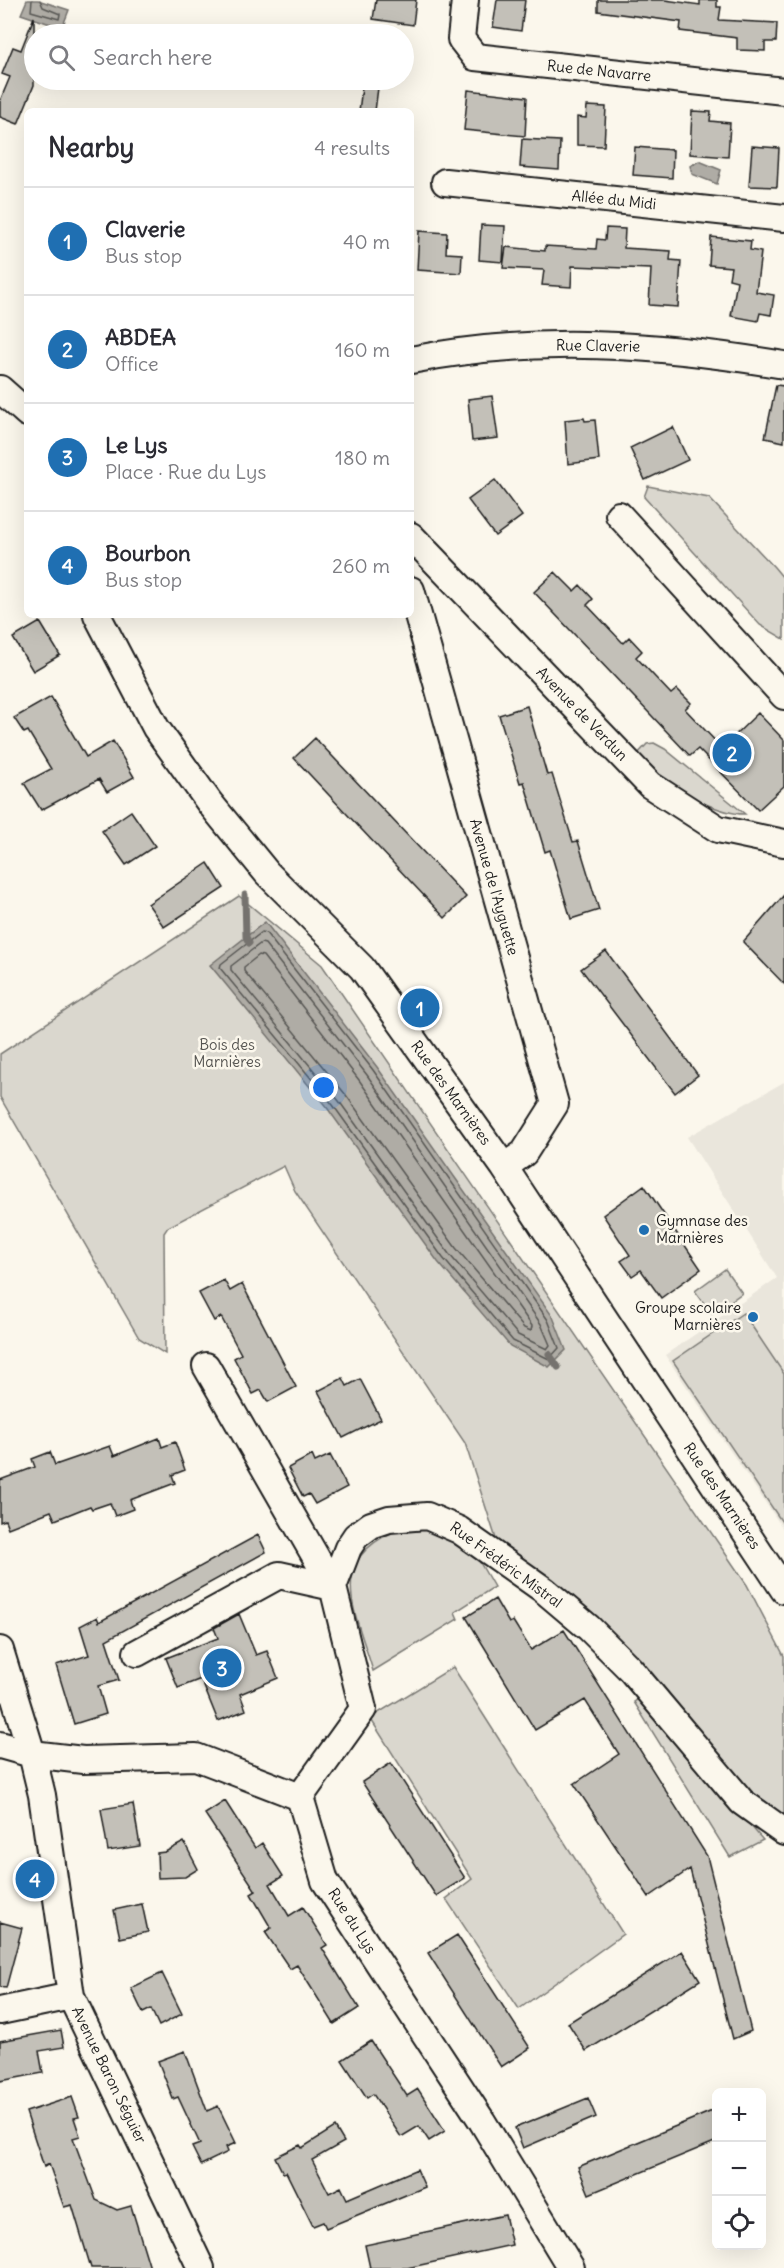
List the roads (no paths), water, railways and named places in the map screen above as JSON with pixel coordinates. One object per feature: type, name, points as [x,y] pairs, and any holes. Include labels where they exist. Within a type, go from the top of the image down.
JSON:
[{"type":"street","name":"Rue de Navarre","points":[[465,0],[461,39],[475,57],[784,91]]},
{"type":"street","name":"Allée du Midi","points":[[445,182],[784,218]]},
{"type":"street","name":"Rue Claverie","points":[[414,359],[453,352],[533,344],[664,347],[784,365]]},
{"type":"street","points":[[0,389],[24,410]]},
{"type":"street","points":[[619,515],[784,696]]},
{"type":"street","name":"Avenue de Verdun","points":[[414,539],[650,784],[718,829],[768,842],[784,843]]},
{"type":"street","name":"Avenue de l'Ayguette","points":[[414,601],[555,1104],[524,1153],[504,1167]]},
{"type":"street","name":"Rue des Marnières","points":[[99,618],[156,728],[209,802],[267,873],[362,968],[504,1167],[784,1590]]},
{"type":"street","points":[[0,1745],[33,1754],[83,1760],[196,1757],[300,1797],[363,1709],[333,1587],[206,1366]]},
{"type":"street","name":"Rue Frédéric Mistral","points":[[333,1587],[348,1548],[356,1536],[371,1525],[389,1519],[427,1516],[459,1530],[544,1590],[589,1628],[630,1669],[742,1802],[784,1832]]},
{"type":"street","points":[[137,1653],[279,1575],[333,1587]]},
{"type":"street","name":"Avenue Baron Séguier","points":[[0,1650],[33,1754],[42,1795],[71,1996],[196,2257]]},
{"type":"street","name":"Rue du Lys","points":[[300,1797],[326,1881],[482,2121],[571,2268]]},
{"type":"street","points":[[0,2011],[71,1996]]},
{"type":"water","points":[[27,0],[38,0],[69,10],[64,24],[50,24],[21,14]]},
{"type":"water","points":[[699,161],[721,170],[717,184],[692,174],[690,166]]},
{"type":"water","points":[[265,922],[377,1067],[553,1317],[566,1350],[549,1367],[510,1346],[438,1262],[328,1109],[210,965]]},
{"type":"waterway","points":[[245,895],[246,937],[249,943]]},
{"type":"waterway","points":[[549,1354],[558,1367]]},
{"type":"place","name":"ABDEA","points":[[732,753]]},
{"type":"place","name":"Claverie","points":[[420,1008]]},
{"type":"place","name":"Gymnase des Marnières","points":[[644,1230]]},
{"type":"place","name":"Groupe scolaire Marnières","points":[[753,1317]]},
{"type":"place","name":"Le Lys","points":[[222,1668]]},
{"type":"place","name":"Bourbon","points":[[35,1879]]},
{"type":"park label","name":"Bois des Marnières","points":[[227,1054]]}]
